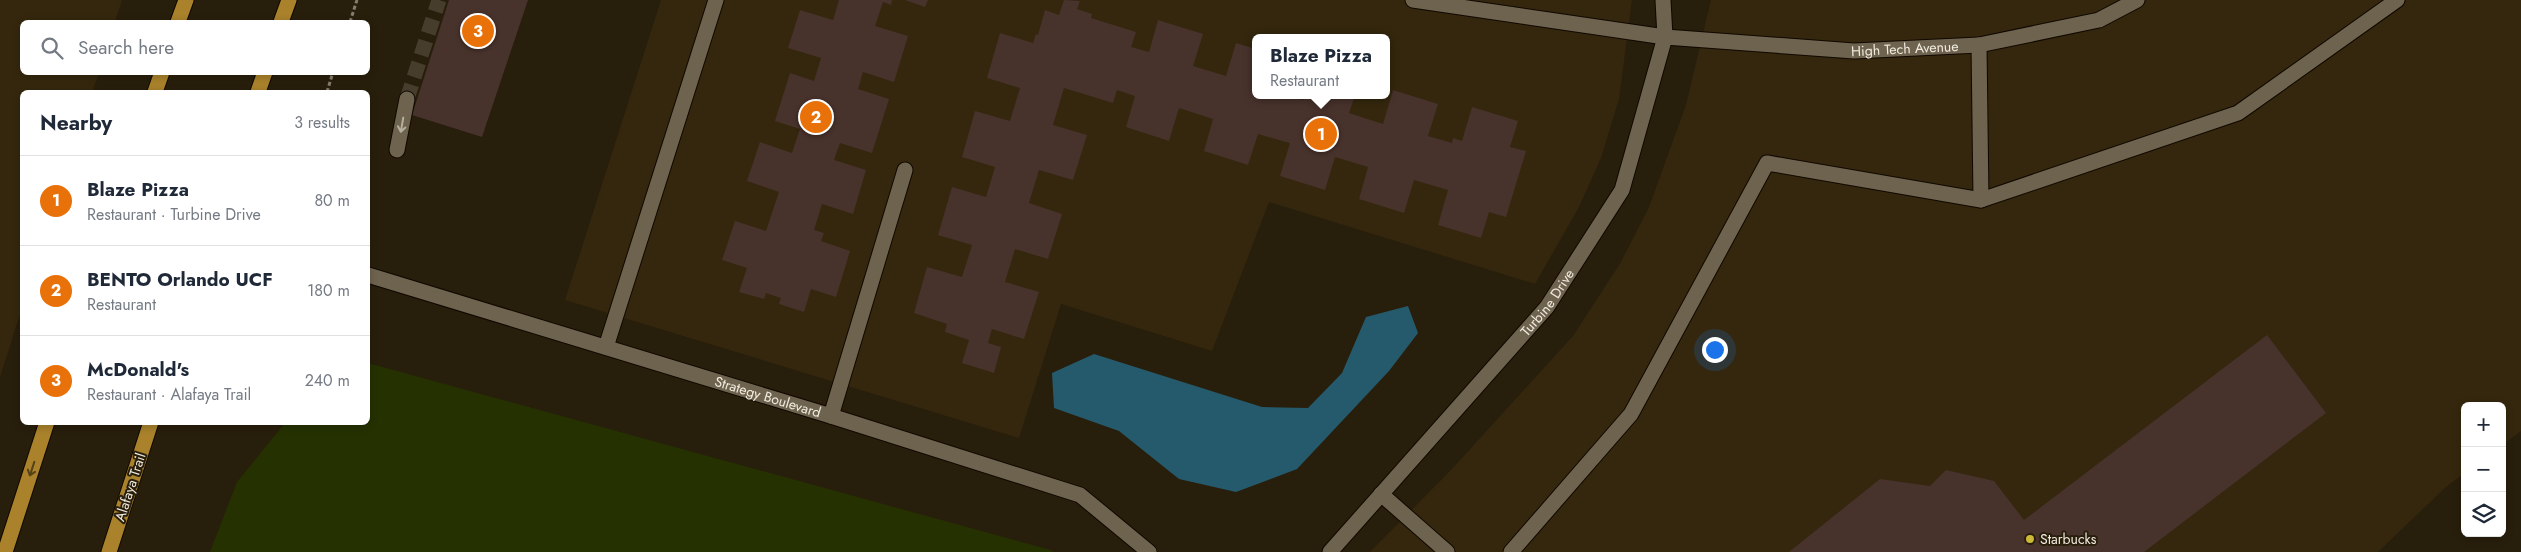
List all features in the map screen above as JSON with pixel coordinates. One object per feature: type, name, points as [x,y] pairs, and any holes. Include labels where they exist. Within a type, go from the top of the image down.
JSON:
[{"type":"main road","points":[[179,20],[186,0]]},
{"type":"main road","points":[[282,20],[289,0]]},
{"type":"main road","points":[[156,90],[161,75]]},
{"type":"main road","points":[[259,90],[264,75]]},
{"type":"main road","points":[[6,552],[46,425]]},
{"type":"main road","name":"Alafaya Trail","points":[[109,552],[150,425]]},
{"type":"street","points":[[606,347],[716,0]]},
{"type":"street","name":"High Tech Avenue","points":[[1413,0],[1665,36],[1854,51],[1979,45],[2099,20],[2137,0]]},
{"type":"street","name":"Turbine Drive","points":[[1330,552],[1547,307],[1622,190],[1665,36],[1663,0]]},
{"type":"street","points":[[1511,552],[1631,414],[1767,164],[1982,200],[2238,113],[2397,0]]},
{"type":"street","points":[[1979,45],[1982,200]]},
{"type":"street","points":[[398,150],[406,99]]},
{"type":"street","points":[[830,416],[905,170]]},
{"type":"street","name":"Strategy Boulevard","points":[[370,276],[830,416],[1080,496],[1149,552]]},
{"type":"street","points":[[1381,494],[1447,552]]},
{"type":"path","points":[[351,20],[357,0]]},
{"type":"path","points":[[328,90],[332,75]]},
{"type":"shaded area","points":[[0,0],[122,0],[116,20],[20,20],[20,75],[98,75],[93,90],[20,90],[20,314],[0,377]]},
{"type":"shaded area","points":[[661,0],[1632,0],[1619,99],[1601,158],[1579,207],[1535,284],[1269,202],[1212,351],[1061,304],[1019,438],[565,300]]},
{"type":"shaded area","points":[[1711,0],[2521,0],[2521,431],[2506,442],[2506,402],[2461,402],[2461,476],[2447,486],[2378,552],[1370,552],[1451,470],[1573,336],[1621,262],[1649,207],[1686,105]]},
{"type":"green space","points":[[370,364],[1053,552],[210,552],[237,482],[283,425],[370,425]]},
{"type":"water","points":[[1408,306],[1418,333],[1389,371],[1297,469],[1236,492],[1179,479],[1119,431],[1054,408],[1052,373],[1094,354],[1262,407],[1308,408],[1342,373],[1366,317]]},
{"type":"building","points":[[449,0],[528,0],[482,137],[412,115]]},
{"type":"building","points":[[839,0],[892,0],[891,5],[883,2],[875,26],[908,36],[894,82],[863,72],[858,89],[889,99],[872,153],[840,143],[834,160],[866,170],[853,214],[822,204],[814,230],[824,233],[821,241],[850,251],[836,297],[811,289],[804,312],[779,304],[781,298],[766,293],[764,299],[739,292],[747,268],[722,260],[735,221],[766,231],[779,192],[747,181],[760,142],[792,153],[800,129],[775,121],[790,73],[814,81],[821,58],[788,48],[800,10],[833,20]]},
{"type":"building","points":[[905,0],[928,0],[925,7]]},
{"type":"building","points":[[1064,0],[1080,1],[1077,9],[1092,14],[1091,18],[1136,32],[1131,47],[1149,52],[1158,20],[1203,34],[1193,66],[1226,76],[1236,43],[1252,48],[1252,99],[1354,99],[1349,113],[1383,124],[1393,90],[1438,104],[1428,136],[1452,143],[1453,138],[1462,141],[1472,107],[1518,121],[1510,147],[1526,151],[1506,217],[1489,212],[1481,238],[1438,225],[1448,190],[1414,180],[1404,213],[1359,199],[1368,167],[1335,157],[1325,190],[1280,176],[1290,143],[1258,134],[1248,165],[1204,151],[1213,119],[1179,108],[1169,141],[1126,127],[1135,96],[1117,90],[1113,103],[1064,88],[1053,125],[1087,135],[1073,180],[1039,170],[1029,203],[1062,214],[1048,259],[1015,249],[1005,282],[1039,292],[1024,339],[992,329],[988,343],[1001,347],[994,373],[962,363],[969,340],[945,332],[947,324],[914,313],[927,267],[962,277],[972,245],[938,235],[952,187],[986,197],[995,167],[962,157],[975,111],[1010,121],[1020,88],[987,78],[1000,33],[1033,43],[1036,34],[1038,35],[1045,10],[1059,15]]},
{"type":"building","points":[[2267,335],[2326,413],[2144,552],[1789,552],[1880,479],[1930,486],[1946,470],[1994,481],[2024,520]]},
{"type":"tunnel","points":[[407,99],[439,0]]},
{"type":"place","name":"McDonald's","points":[[478,31]]},
{"type":"place","name":"BENTO Orlando UCF","points":[[816,117]]},
{"type":"place","name":"Blaze Pizza","points":[[1321,134]]},
{"type":"place","name":"Starbucks","points":[[2030,539]]}]
